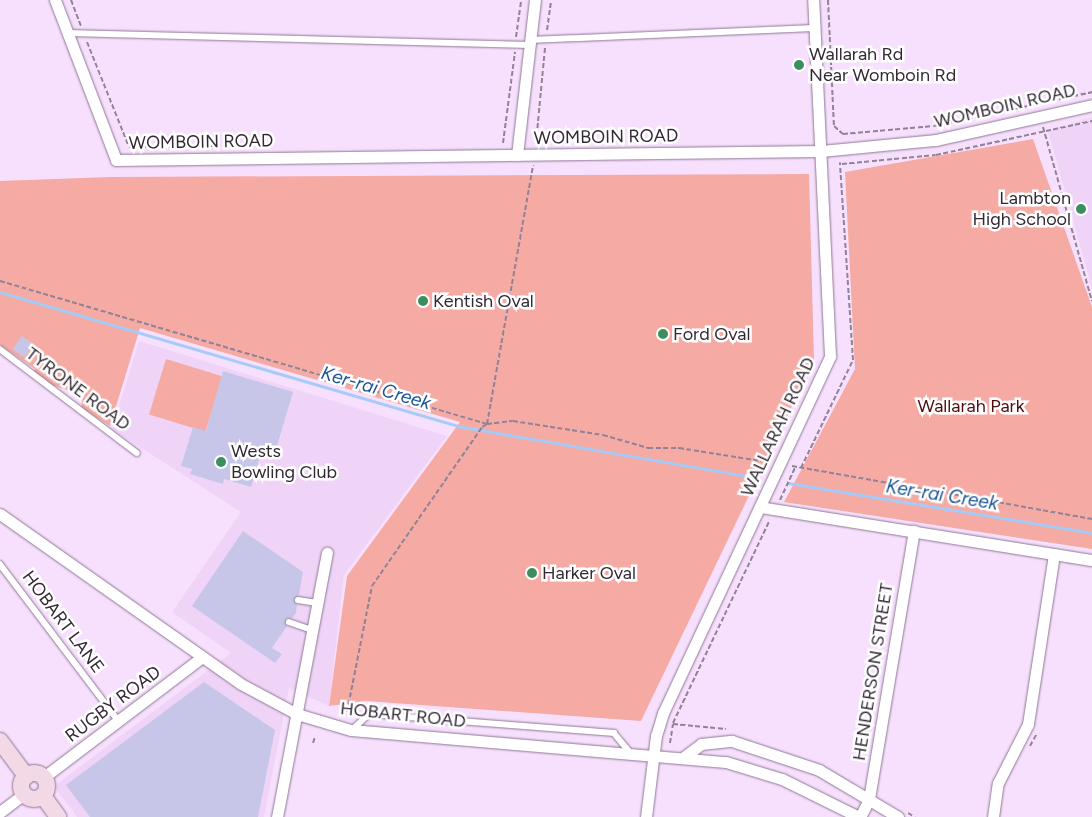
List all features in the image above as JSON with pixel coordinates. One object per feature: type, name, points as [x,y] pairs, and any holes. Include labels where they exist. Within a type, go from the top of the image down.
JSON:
[{"type":"main road","points":[[0,741],[26,776]]},
{"type":"main road","points":[[36,773],[44,777],[48,787],[43,796],[33,799],[24,794],[21,785],[26,776],[36,773]]},
{"type":"main road","points":[[43,796],[58,817]]},
{"type":"street","points":[[55,0],[68,33]]},
{"type":"street","points":[[517,155],[535,0]]},
{"type":"street","name":"WALLARAH ROAD","points":[[646,817],[654,755],[663,713],[830,356],[822,151],[813,0]]},
{"type":"street","name":"WOMBOIN ROAD","points":[[68,33],[116,160],[822,151],[936,140],[1092,105]]},
{"type":"street","points":[[760,507],[1092,560]]},
{"type":"street","name":"HOBART ROAD","points":[[0,514],[241,684],[296,714],[351,730],[726,762],[762,772],[818,794],[860,817]]},
{"type":"street","name":"HENDERSON STREET","points":[[860,817],[869,799],[914,531]]},
{"type":"street","points":[[277,817],[327,553]]},
{"type":"street","points":[[992,817],[998,783],[1028,724],[1054,554]]},
{"type":"street","name":"RUGBY ROAD","points":[[44,777],[120,722],[202,657]]},
{"type":"street","points":[[684,757],[701,744],[732,742],[818,770],[898,817]]},
{"type":"street","points":[[0,812],[24,794]]},
{"type":"lane","points":[[68,33],[516,45],[546,40],[814,28]]},
{"type":"lane","name":"TYRONE ROAD","points":[[0,349],[137,453]]},
{"type":"lane","name":"HOBART LANE","points":[[0,564],[120,722]]},
{"type":"lane","points":[[298,600],[317,603]]},
{"type":"lane","points":[[289,622],[312,630]]},
{"type":"lane","points":[[351,730],[369,714],[614,732],[631,753]]},
{"type":"path","points":[[71,0],[129,147],[228,146]]},
{"type":"path","points":[[496,143],[504,143],[521,0]]},
{"type":"path","points":[[542,143],[534,143],[551,0]]},
{"type":"path","points":[[828,0],[834,126],[843,134],[934,126],[1092,92]]},
{"type":"path","points":[[1040,118],[1092,300]]},
{"type":"path","points":[[840,162],[842,164],[936,155],[1092,121]]},
{"type":"path","points":[[347,712],[372,586],[482,427],[487,424],[534,155]]},
{"type":"path","points":[[0,280],[487,424],[513,421],[603,435],[648,448],[691,449],[1092,519]]},
{"type":"path","points":[[780,500],[795,467]]},
{"type":"path","points":[[673,724],[770,520]]},
{"type":"path","points":[[313,743],[314,737]]},
{"type":"shaded area","name":"Lambton High School","points":[[1092,117],[1092,288],[1048,131]]},
{"type":"shaded area","points":[[139,341],[447,436],[344,575],[329,706],[289,688],[264,817],[77,817],[54,786],[231,653],[172,612],[241,512],[112,429]]},
{"type":"green space","name":"Wallarah Park","points":[[1033,139],[1092,307],[1092,549],[784,502],[855,369],[845,172]]},
{"type":"green space","points":[[809,174],[814,360],[641,721],[366,701],[329,706],[347,576],[460,422],[140,328],[110,426],[81,408],[83,395],[39,381],[32,375],[35,369],[0,345],[0,181],[110,177]]},
{"type":"green space","points":[[166,359],[222,376],[205,432],[149,414]]},
{"type":"building","points":[[22,336],[33,344],[24,357],[13,349]]},
{"type":"building","points":[[223,371],[293,392],[274,456],[261,453],[251,487],[224,479],[223,484],[190,474],[192,469],[181,466],[193,427],[206,431]]},
{"type":"building","points":[[243,531],[303,572],[299,595],[294,599],[297,605],[296,613],[292,618],[286,619],[287,626],[272,648],[282,654],[275,663],[192,606]]},
{"type":"building","points":[[204,682],[275,730],[258,817],[90,817],[66,785]]},
{"type":"waterway","name":"Ker-rai Creek","points":[[0,292],[457,426],[752,477]]},
{"type":"waterway","name":"Ker-rai Creek","points":[[788,483],[1092,533]]},
{"type":"place","name":"Wallarah Rd Near Womboin Rd","points":[[799,65]]},
{"type":"place","name":"Lambton High School","points":[[1081,209]]},
{"type":"place","name":"Kentish Oval","points":[[423,301]]},
{"type":"place","name":"Ford Oval","points":[[663,334]]},
{"type":"place","name":"Wests Bowling Club","points":[[221,462]]},
{"type":"place","name":"Harker Oval","points":[[532,573]]}]
